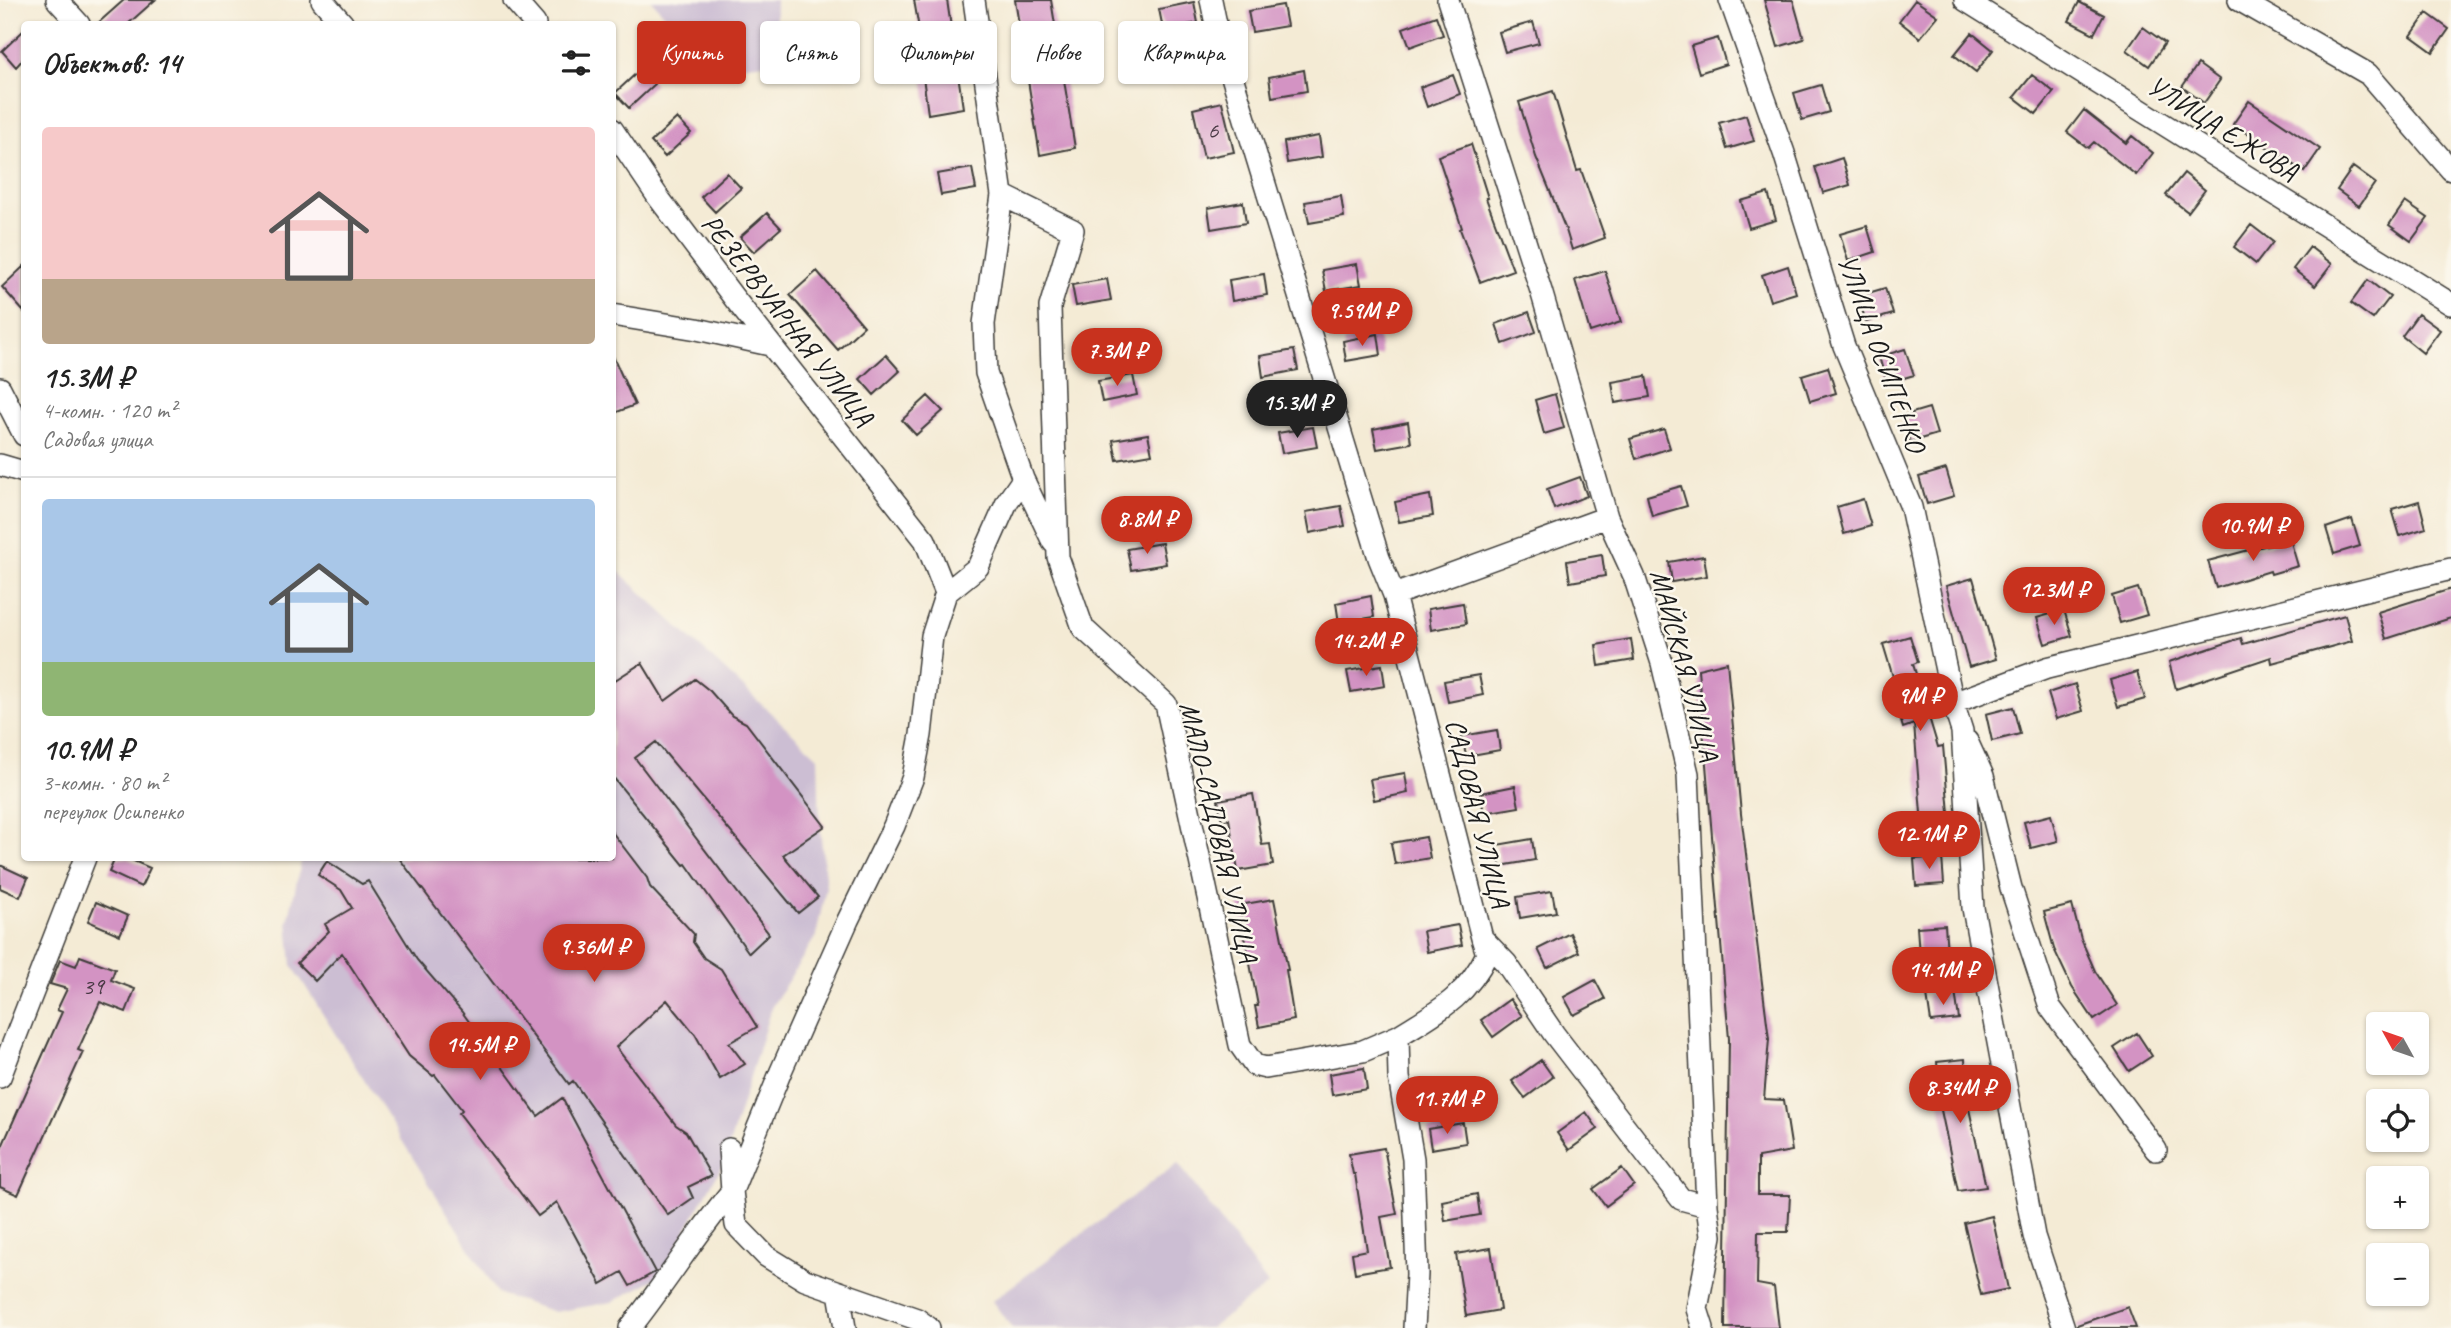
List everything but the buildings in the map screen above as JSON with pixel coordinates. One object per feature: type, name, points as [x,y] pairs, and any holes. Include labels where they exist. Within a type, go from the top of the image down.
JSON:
[{"type":"street","points":[[57,0],[76,21]]},
{"type":"street","points":[[322,0],[340,21]]},
{"type":"street","points":[[514,0],[532,21]]},
{"type":"street","points":[[974,0],[1002,195],[984,324],[986,373],[1023,479],[1048,528],[1058,557]]},
{"type":"street","name":"САДОВАЯ УЛИЦА","points":[[1211,0],[1378,558],[1394,596],[1482,938],[1506,964],[1554,1034],[1681,1199],[1707,1206]]},
{"type":"street","name":"МАЙСКАЯ УЛИЦА","points":[[1448,0],[1542,294],[1607,517],[1634,576],[1658,651],[1688,774],[1707,1206],[1711,1236],[1698,1309],[1703,1328]]},
{"type":"street","name":"УЛИЦА ОСИПЕНКО","points":[[1730,0],[1784,153],[1844,346],[1910,507],[1953,703],[1962,731],[1983,776],[2011,888],[2050,1007],[2156,1150]]},
{"type":"street","name":"УЛИЦА ЕЖОВА","points":[[1965,0],[2451,304]]},
{"type":"street","points":[[2239,0],[2368,74],[2451,170]]},
{"type":"street","name":"РЕЗЕРВУАРНАЯ УЛИЦА","points":[[616,135],[770,345],[925,540],[946,593]]},
{"type":"street","name":"МАЛО-САДОВАЯ УЛИЦА","points":[[1002,195],[1073,230],[1050,306],[1058,557],[1083,628],[1166,704],[1240,1045],[1254,1065],[1266,1068],[1363,1051],[1398,1035]]},
{"type":"street","points":[[616,316],[770,345]]},
{"type":"street","points":[[0,388],[21,429]]},
{"type":"street","points":[[0,465],[21,471]]},
{"type":"street","points":[[631,1328],[672,1274],[707,1221],[732,1191],[781,1071],[848,920],[894,826],[913,777],[921,735],[932,636],[946,593],[978,567],[1007,502],[1023,479]]},
{"type":"street","points":[[1394,596],[1607,517]]},
{"type":"street","points":[[1953,703],[2047,668],[2451,569]]},
{"type":"street","name":"УЛИЦА ОСИПЕНКО","points":[[1962,731],[1973,908],[2034,1236],[2064,1328]]},
{"type":"street","points":[[0,1077],[84,861]]},
{"type":"street","points":[[1414,1328],[1417,1274],[1413,1159],[1399,1077],[1398,1035],[1452,1002],[1476,976],[1487,954],[1482,938]]},
{"type":"street","points":[[729,1149],[736,1225],[766,1256],[805,1280],[917,1319],[929,1328]]},
{"type":"street","points":[[839,1292],[845,1328]]},
{"type":"shaded area","points":[[651,0],[776,0],[776,21],[760,21],[760,64],[746,65],[746,21],[670,21]]},
{"type":"shaded area","points":[[616,569],[818,757],[820,828],[826,887],[816,936],[771,1008],[724,1162],[660,1276],[612,1302],[555,1312],[498,1294],[292,965],[288,922],[301,861],[616,861]]},
{"type":"shaded area","points":[[1178,1163],[1268,1285],[1210,1328],[1012,1328],[992,1301]]}]
